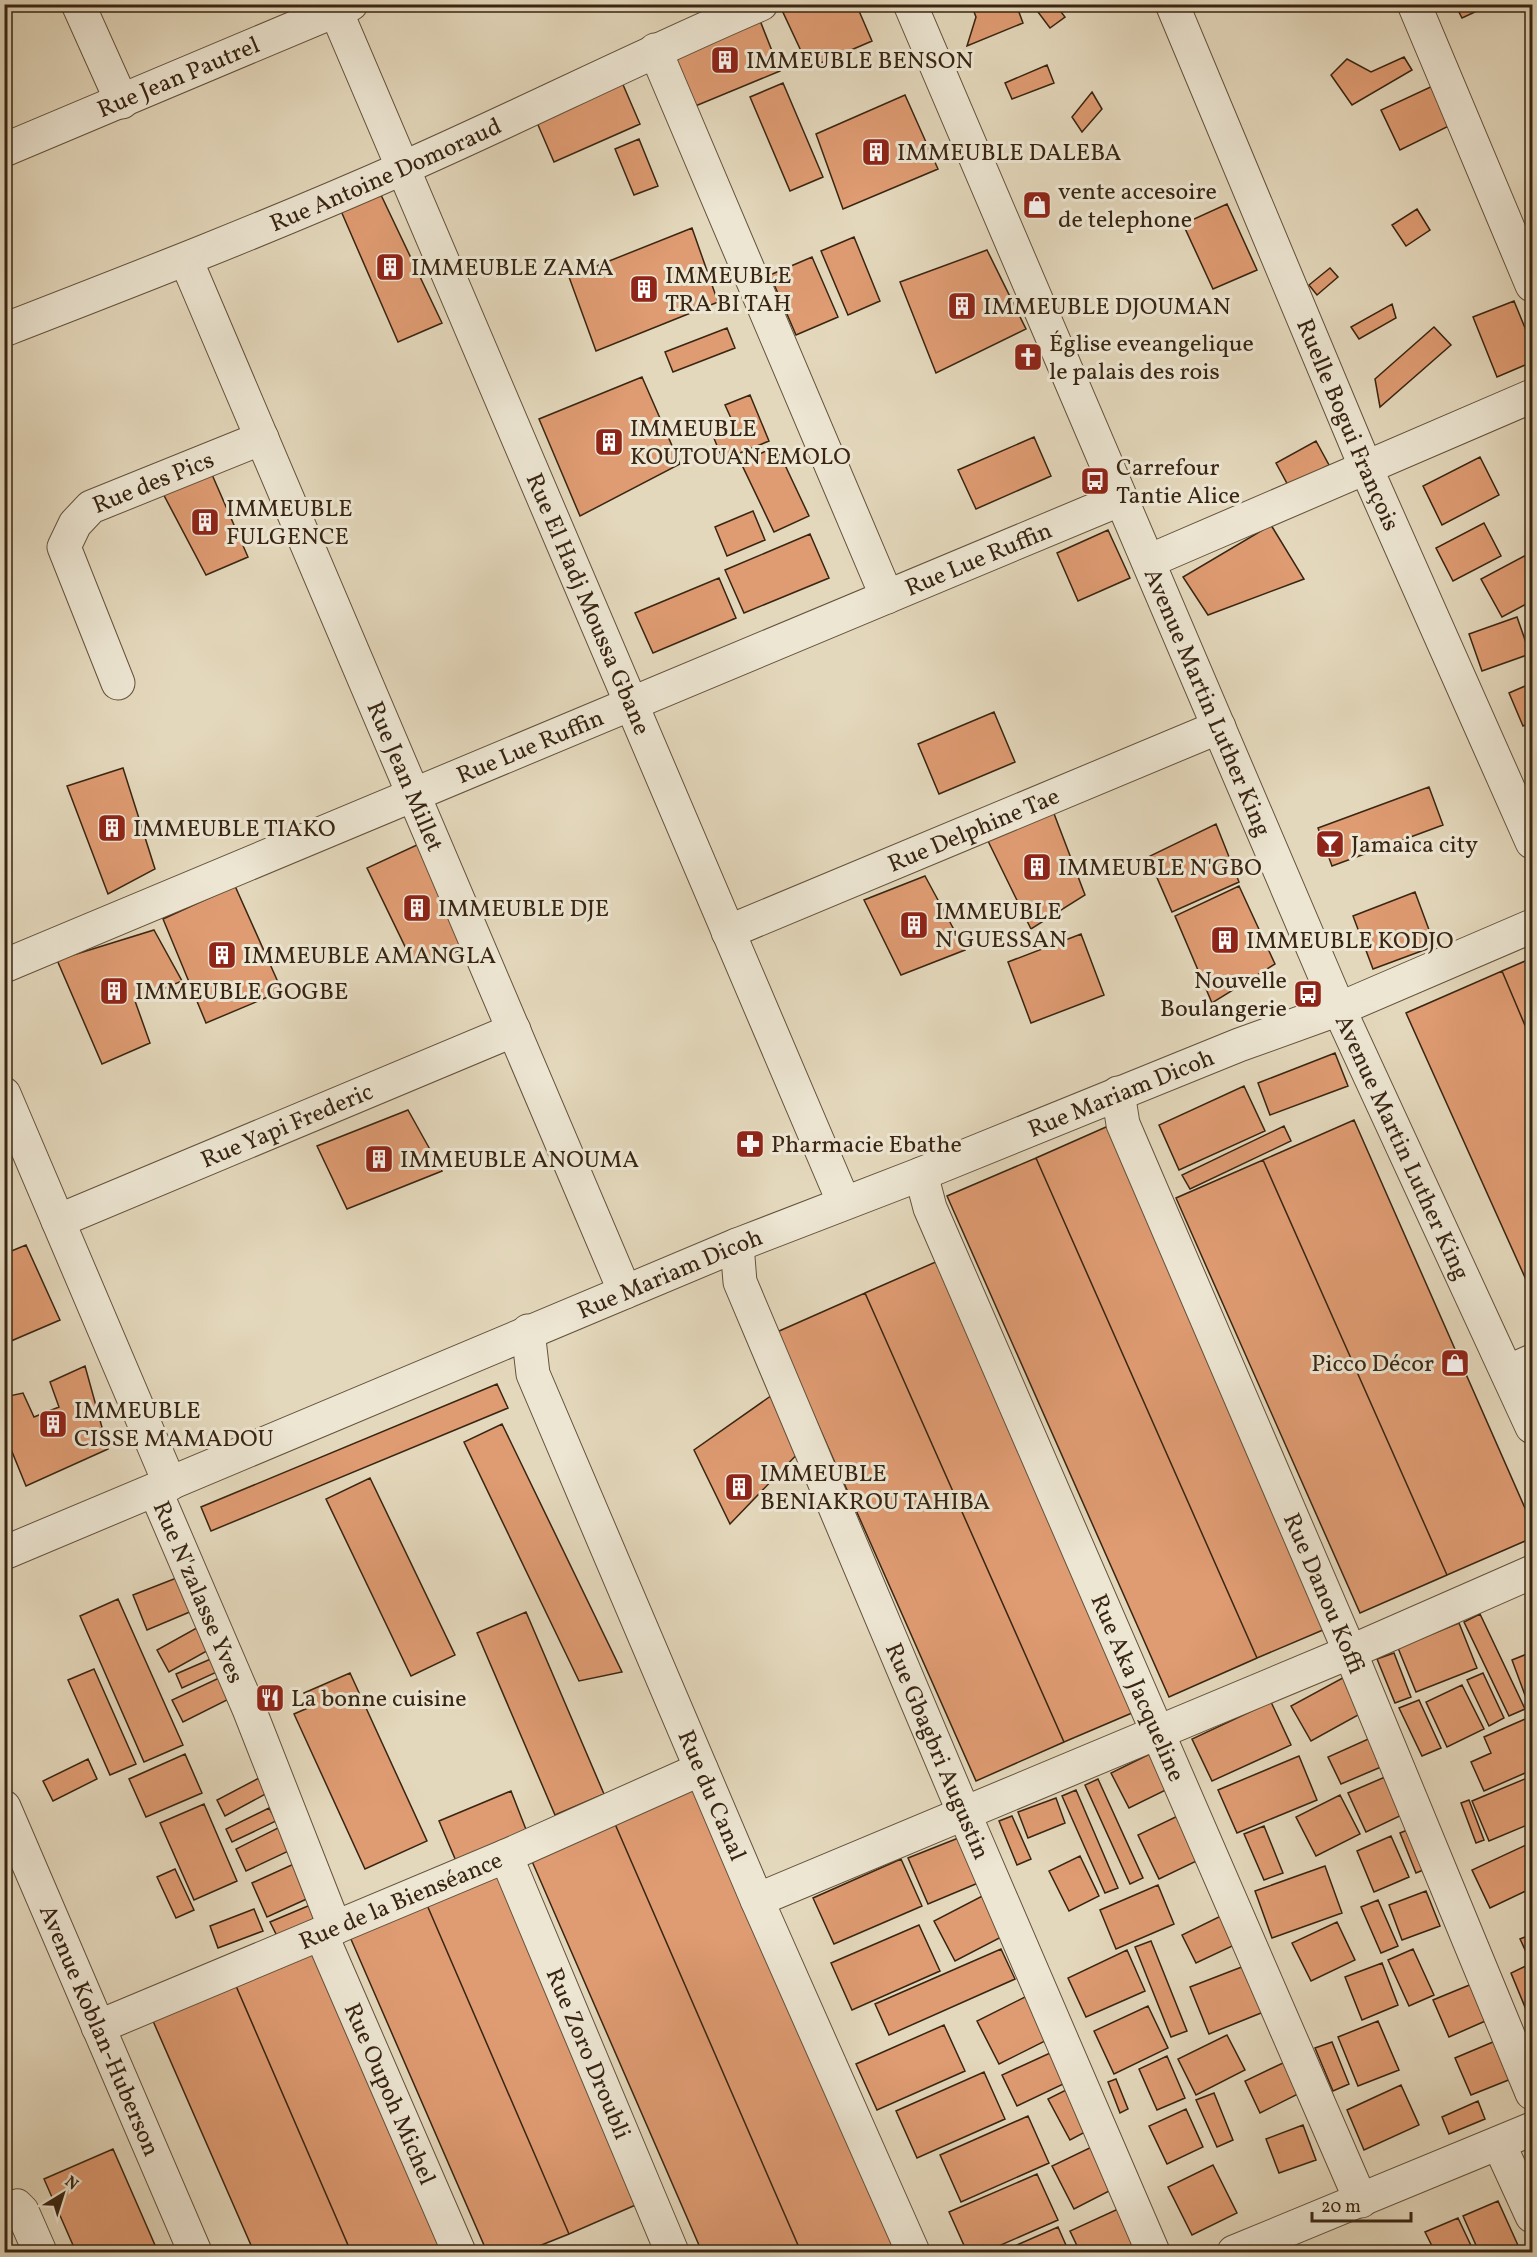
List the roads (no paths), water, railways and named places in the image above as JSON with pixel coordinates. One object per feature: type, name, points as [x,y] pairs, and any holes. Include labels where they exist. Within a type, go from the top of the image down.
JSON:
[{"type":"street","points":[[78,4],[122,102]]},
{"type":"street","name":"Rue Antoine Domoraud","points":[[4,330],[186,260],[403,168],[655,50],[761,4]]},
{"type":"street","name":"Avenue Martin Luther King","points":[[910,4],[1339,1009],[1520,1367],[1533,1427]]},
{"type":"street","name":"Ruelle Bogui François","points":[[1172,4],[1366,468],[1533,842]]},
{"type":"street","points":[[1414,4],[1533,285]]},
{"type":"street","name":"Rue Jean Pautrel","points":[[4,150],[122,102],[340,7]]},
{"type":"street","name":"Rue El Hadj Moussa Gbane","points":[[340,7],[403,168],[844,1203]]},
{"type":"street","points":[[655,50],[887,597]]},
{"type":"street","name":"Rue Jean Millet","points":[[186,260],[625,1292]]},
{"type":"street","points":[[1149,561],[1533,396]]},
{"type":"street","name":"Rue des Pics","points":[[118,683],[64,547],[75,524],[91,507],[262,438]]},
{"type":"street","name":"Rue Lue Ruffin","points":[[4,966],[1121,499]]},
{"type":"street","name":"Rue Delphine Tae","points":[[728,932],[1219,727]]},
{"type":"street","name":"Rue Mariam Dicoh","points":[[4,1553],[737,1245],[921,1174],[1239,1045],[1339,1009],[1533,926]]},
{"type":"street","name":"Rue Yapi Frederic","points":[[58,1221],[514,1030]]},
{"type":"street","name":"Rue Danou Koffi","points":[[1118,1093],[1123,1124],[1350,1652],[1533,2093]]},
{"type":"street","name":"Rue N'zalasse Yves","points":[[4,1094],[58,1221],[249,1709],[328,1931]]},
{"type":"street","name":"Rue Aka Jacqueline","points":[[921,1174],[930,1208],[1361,2201]]},
{"type":"street","name":"Rue Gbagbri Augustin","points":[[737,1245],[740,1282],[1153,2253]]},
{"type":"street","name":"Rue du Canal","points":[[528,1331],[533,1374],[757,1900],[913,2253]]},
{"type":"street","points":[[757,1900],[1350,1652],[1533,1572]]},
{"type":"street","name":"Rue de la Bienséance","points":[[98,2027],[506,1856],[701,1769]]},
{"type":"street","name":"Avenue Koblan-Huberson","points":[[4,1807],[195,2253]]},
{"type":"street","name":"Rue Zoro Droubli","points":[[506,1856],[672,2253]]},
{"type":"street","name":"Rue Oupoh Michel","points":[[328,1931],[459,2253]]},
{"type":"street","points":[[1234,2253],[1533,2128]]},
{"type":"street","points":[[1499,2144],[1533,2216]]},
{"type":"street","points":[[4,2210],[17,2206],[22,2211],[39,2253]]},
{"type":"place","name":"IMMEUBLE BENSON","points":[[725,60]]},
{"type":"place","name":"IMMEUBLE DALEBA","points":[[876,152]]},
{"type":"place","name":"vente accesoire de telephone","points":[[1037,205]]},
{"type":"place","name":"IMMEUBLE ZAMA","points":[[390,267]]},
{"type":"place","name":"IMMEUBLE TRA BI TAH","points":[[644,289]]},
{"type":"place","name":"IMMEUBLE DJOUMAN","points":[[962,306]]},
{"type":"place","name":"Église eveangelique le palais des rois","points":[[1028,357]]},
{"type":"place","name":"IMMEUBLE KOUTOUAN EMOLO","points":[[609,442]]},
{"type":"place","name":"Carrefour Tantie Alice","points":[[1095,481]]},
{"type":"place","name":"IMMEUBLE FULGENCE","points":[[205,522]]},
{"type":"place","name":"IMMEUBLE TIAKO","points":[[112,828]]},
{"type":"place","name":"Jamaica city","points":[[1330,844]]},
{"type":"place","name":"IMMEUBLE N'GBO","points":[[1037,867]]},
{"type":"place","name":"IMMEUBLE DJE","points":[[417,908]]},
{"type":"place","name":"IMMEUBLE N'GUESSAN","points":[[914,925]]},
{"type":"place","name":"IMMEUBLE KODJO","points":[[1225,940]]},
{"type":"place","name":"IMMEUBLE AMANGLA","points":[[222,955]]},
{"type":"place","name":"IMMEUBLE GOGBE","points":[[114,991]]},
{"type":"place","name":"Nouvelle Boulangerie","points":[[1308,994]]},
{"type":"place","name":"Pharmacie Ebathe","points":[[750,1144]]},
{"type":"place","name":"IMMEUBLE ANOUMA","points":[[379,1159]]},
{"type":"place","name":"Picco Décor","points":[[1455,1363]]},
{"type":"place","name":"IMMEUBLE CISSE MAMADOU","points":[[53,1424]]},
{"type":"place","name":"IMMEUBLE BENIAKROU TAHIBA","points":[[739,1487]]},
{"type":"place","name":"La bonne cuisine","points":[[270,1698]]}]
